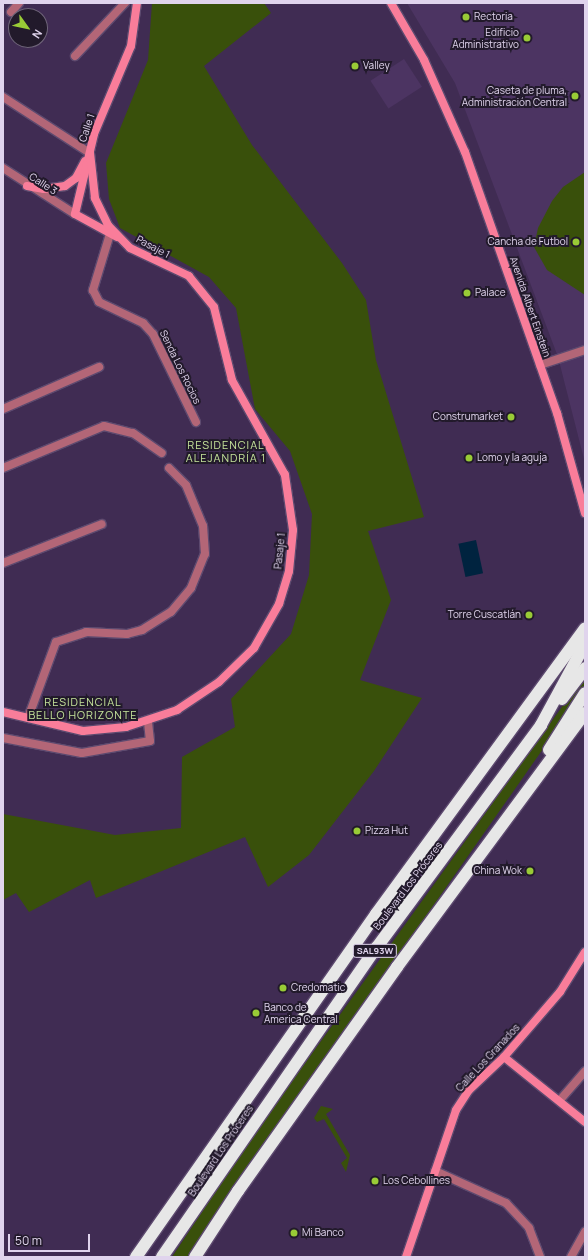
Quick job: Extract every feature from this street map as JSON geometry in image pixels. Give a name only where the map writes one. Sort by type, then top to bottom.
[{"type":"highway","points":[[136,1257],[376,914],[585,628]]},
{"type":"highway","name":"Boulevard Los Próceres","points":[[162,1257],[413,897],[541,724],[585,644]]},
{"type":"highway","points":[[541,724],[585,668]]},
{"type":"highway","points":[[518,803],[585,693]]},
{"type":"highway","name":"SAL93W","points":[[195,1257],[262,1156],[518,803],[583,716]]},
{"type":"highway","points":[[376,914],[413,897]]},
{"type":"street","points":[[76,56],[125,3]]},
{"type":"street","name":"Calle 1","points":[[75,214],[90,153],[131,46],[137,3]]},
{"type":"street","name":"Avenida Albert Einstein","points":[[391,3],[424,60],[462,145],[540,366],[572,462],[585,513]]},
{"type":"street","points":[[3,97],[90,153]]},
{"type":"street","points":[[27,186],[44,189],[65,186],[76,178],[90,153]]},
{"type":"street","points":[[90,153],[94,198],[119,238]]},
{"type":"street","name":"Calle 3","points":[[3,168],[27,186],[75,214]]},
{"type":"street","points":[[75,214],[119,238]]},
{"type":"street","name":"Senda Los Rocios","points":[[110,234],[93,290],[99,302],[143,323],[153,334],[196,422]]},
{"type":"street","name":"Pasaje 1","points":[[3,712],[83,731],[148,722],[202,696],[248,656],[260,639],[285,585],[292,543],[292,517],[285,474],[232,380],[219,318],[207,296],[189,276],[149,259],[119,238]]},
{"type":"street","points":[[540,366],[585,350]]},
{"type":"street","points":[[3,409],[99,367]]},
{"type":"street","points":[[3,468],[104,426],[133,433],[162,453]]},
{"type":"street","points":[[28,718],[56,642],[86,632],[127,634],[142,630],[172,612],[191,588],[205,554],[203,526],[186,485],[170,468]]},
{"type":"street","points":[[3,563],[102,524]]},
{"type":"street","points":[[3,738],[82,753],[150,741],[148,722]]},
{"type":"street","name":"Calle Los Granados","points":[[406,1257],[456,1110],[469,1090],[504,1057],[560,992],[585,952]]},
{"type":"street","points":[[504,1057],[560,1100],[585,1122]]},
{"type":"street","points":[[560,1100],[585,1071]]},
{"type":"street","points":[[435,1170],[506,1203],[529,1228],[540,1257]]},
{"type":"street","points":[[571,1257],[585,1232]]},
{"type":"shaded area","points":[[407,3],[585,3],[585,463],[558,357],[455,83]]},
{"type":"shaded area","points":[[404,59],[422,87],[388,108],[370,81]]},
{"type":"green space","points":[[152,3],[264,3],[271,13],[204,66],[252,145],[342,263],[366,300],[376,360],[424,517],[368,531],[391,600],[360,680],[422,698],[374,771],[309,855],[268,887],[245,837],[96,898],[90,880],[29,912],[16,893],[3,900],[3,814],[115,835],[181,828],[182,757],[235,727],[231,699],[291,634],[309,575],[312,514],[290,451],[255,409],[236,308],[209,277],[120,228],[109,199],[106,163],[148,60]]},
{"type":"green space","points":[[585,172],[585,295],[547,270],[534,247],[538,228],[552,201],[563,187]]},
{"type":"green space","points":[[585,675],[585,689],[187,1257],[172,1257],[254,1134]]},
{"type":"green space","points":[[321,1106],[333,1109],[326,1114],[350,1155],[346,1172],[341,1163],[347,1158],[324,1119],[317,1122],[314,1118]]},
{"type":"water","points":[[476,540],[483,573],[465,577],[458,544]]},
{"type":"place","name":"Rectoria","points":[[466,17]]},
{"type":"place","name":"Edificio Administrativo","points":[[527,38]]},
{"type":"place","name":"Valley","points":[[355,66]]},
{"type":"place","name":"Caseta de pluma, Administración Central","points":[[575,96]]},
{"type":"place","name":"Cancha de Futbol","points":[[576,242]]},
{"type":"place","name":"Palace","points":[[467,293]]},
{"type":"place","name":"Construmarket","points":[[511,417]]},
{"type":"place","name":"Lomo y la aguja","points":[[469,458]]},
{"type":"place","name":"Torre Cuscatlán","points":[[529,615]]},
{"type":"place","name":"Pizza Hut","points":[[357,831]]},
{"type":"place","name":"China Wok","points":[[530,871]]},
{"type":"place","name":"Credomatic","points":[[283,988]]},
{"type":"place","name":"Banco de America Central","points":[[256,1013]]},
{"type":"place","name":"Los Cebollines","points":[[375,1181]]},
{"type":"place","name":"Mi Banco","points":[[294,1233]]},
{"type":"district","name":"RESIDENCIAL ALEJANDRÍA 1","points":[[226,452]]},
{"type":"district","name":"RESIDENCIAL BELLO HORIZONTE","points":[[83,709]]}]
